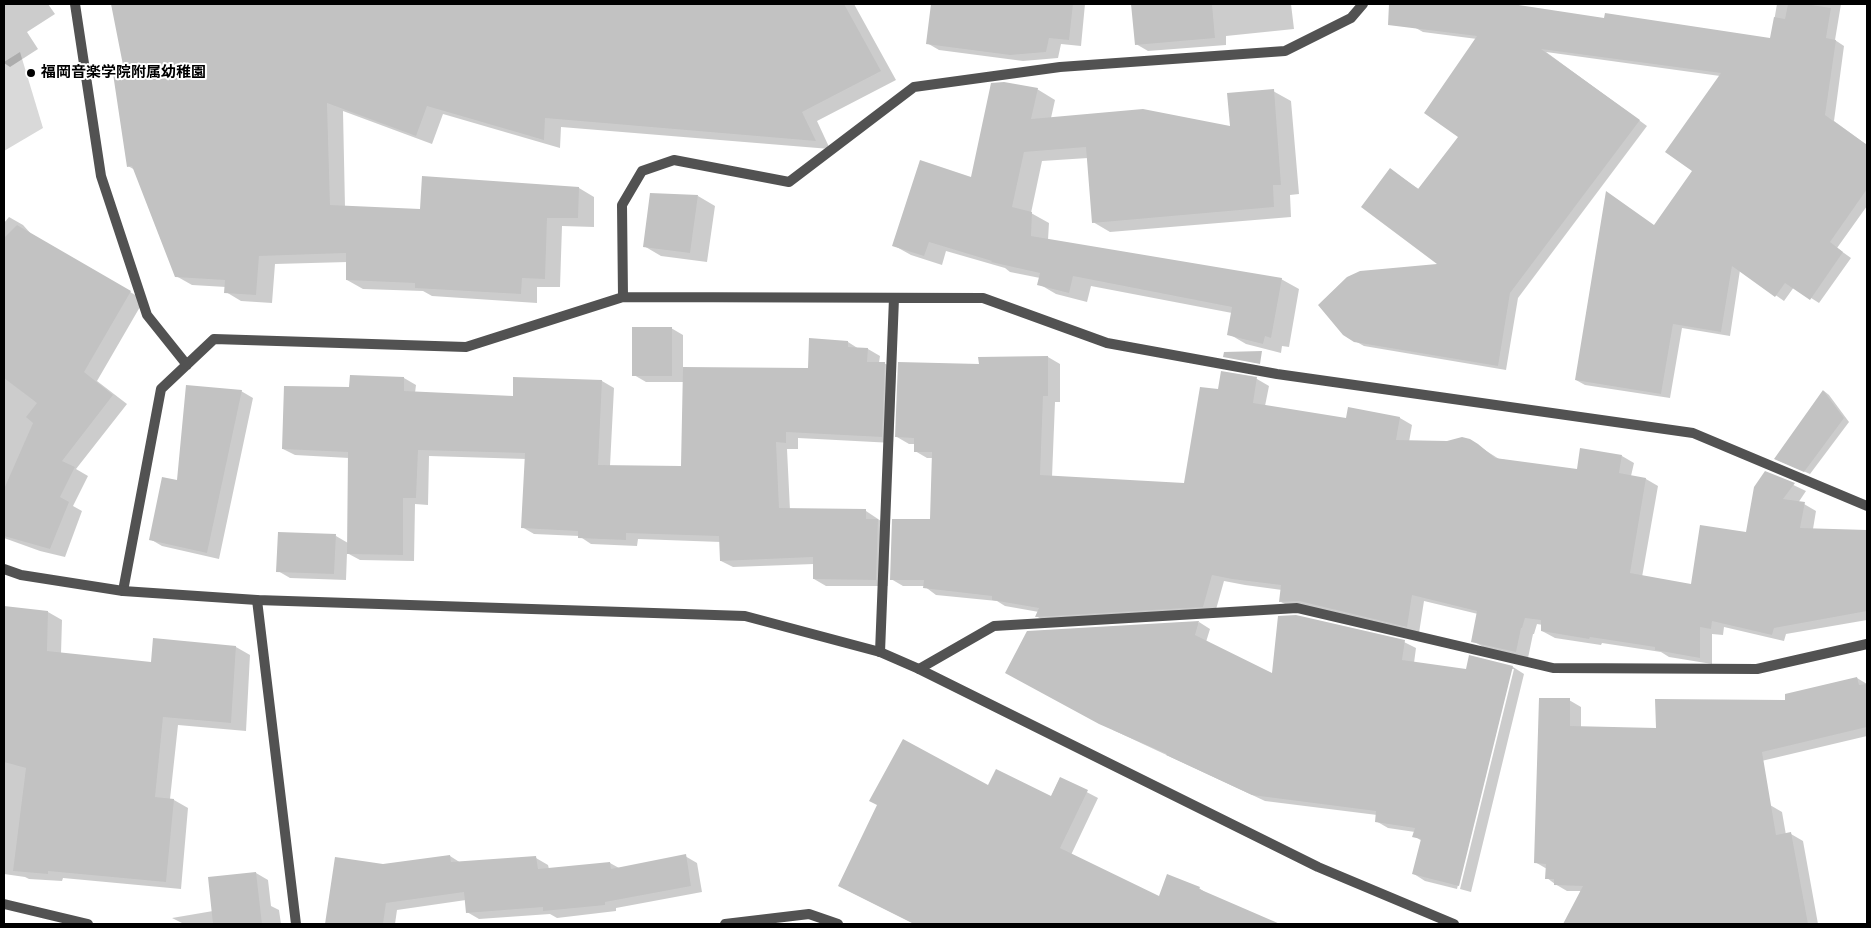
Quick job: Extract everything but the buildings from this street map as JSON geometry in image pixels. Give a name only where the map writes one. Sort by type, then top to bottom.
[{"type":"street","points":[[75,4],[101,176],[147,315],[187,365]]},
{"type":"street","points":[[623,296],[622,205],[642,171],[674,160],[789,182],[914,87],[1060,67],[1285,51],[1351,18],[1363,4]]},
{"type":"street","points":[[122,591],[161,389],[214,339],[466,347],[623,296],[983,298],[1107,343],[1278,374],[1694,433],[1867,506]]},
{"type":"street","points":[[880,652],[894,298]]},
{"type":"street","points":[[4,569],[21,575],[122,591],[257,600],[745,616],[880,652],[919,668],[1318,867],[1454,924]]},
{"type":"street","points":[[257,600],[296,924]]},
{"type":"street","points":[[919,668],[994,626],[1297,608],[1553,668],[1757,668],[1867,644]]},
{"type":"street","points":[[4,904],[88,924]]},
{"type":"street","points":[[725,924],[809,914],[838,924]]},
{"type":"shaded area","points":[[20,52],[43,128],[4,151],[4,62]]},
{"type":"place","name":"福岡音楽学院附属幼稚園","points":[[31,73]]}]
